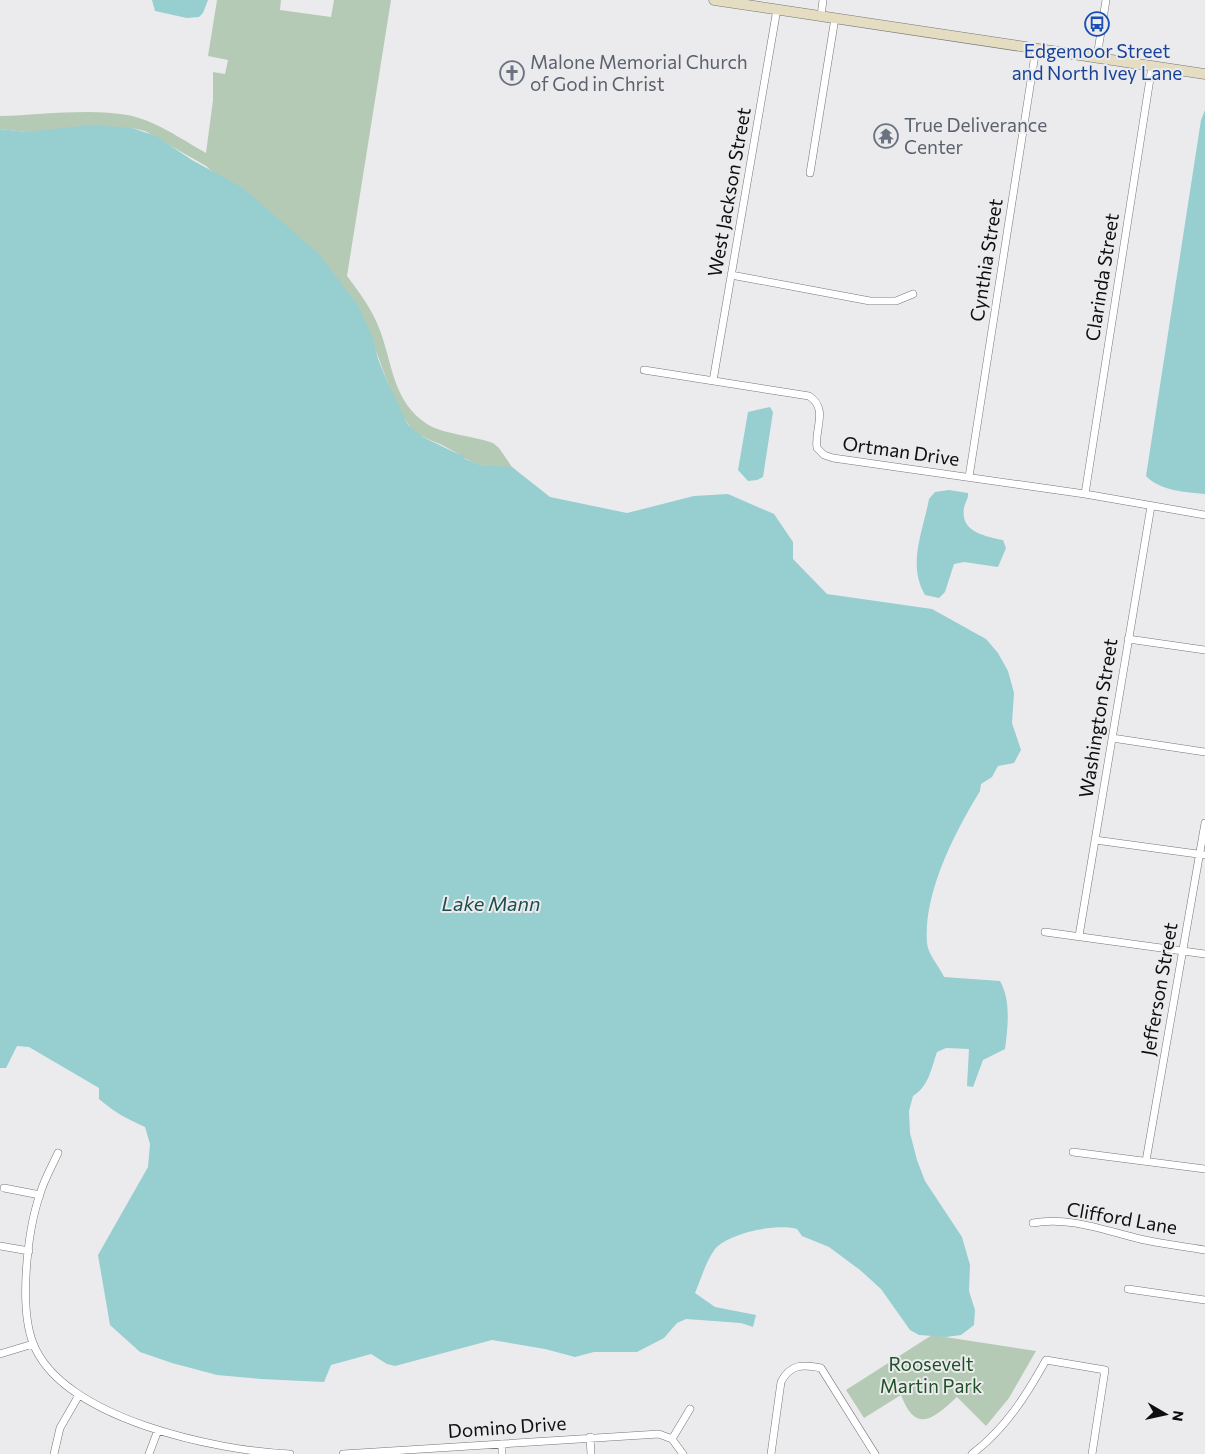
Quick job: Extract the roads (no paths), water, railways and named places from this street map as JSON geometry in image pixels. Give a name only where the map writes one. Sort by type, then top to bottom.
[{"type":"street","points":[[714,0],[1205,74]]},
{"type":"street","points":[[821,16],[823,0]]},
{"type":"street","points":[[1097,57],[1106,0]]},
{"type":"street","name":"West Jackson Street","points":[[713,381],[776,9]]},
{"type":"street","points":[[810,173],[835,18]]},
{"type":"street","name":"Cynthia Street","points":[[969,477],[1036,48]]},
{"type":"street","name":"Clarinda Street","points":[[1084,494],[1152,66]]},
{"type":"street","points":[[731,275],[870,301],[896,301],[913,294]]},
{"type":"street","name":"Ortman Drive","points":[[644,370],[810,396],[816,400],[820,414],[816,441],[817,448],[824,455],[1084,494],[1205,515]]},
{"type":"street","name":"Washington Street","points":[[1079,936],[1151,506]]},
{"type":"street","points":[[1128,639],[1205,650]]},
{"type":"street","points":[[1112,738],[1205,752]]},
{"type":"street","name":"Jefferson Street","points":[[1146,1161],[1172,1004],[1202,854],[1205,823]]},
{"type":"street","points":[[1095,840],[1202,854]]},
{"type":"street","points":[[1045,932],[1205,954]]},
{"type":"street","points":[[1073,1152],[1205,1169]]},
{"type":"street","points":[[58,1153],[40,1195],[29,1251],[24,1300],[33,1344],[52,1372],[78,1395],[158,1430],[237,1452],[290,1454]]},
{"type":"street","points":[[4,1188],[40,1195]]},
{"type":"street","name":"Clifford Lane","points":[[1033,1223],[1094,1226],[1111,1233],[1148,1241],[1205,1250]]},
{"type":"street","points":[[0,1246],[29,1251]]},
{"type":"street","points":[[1128,1289],[1205,1300]]},
{"type":"street","points":[[0,1354],[33,1344]]},
{"type":"street","points":[[972,1454],[988,1442],[1018,1407],[1046,1360],[1105,1370],[1092,1454]]},
{"type":"street","points":[[771,1454],[781,1382],[786,1373],[793,1367],[807,1365],[821,1368],[875,1454]]},
{"type":"street","points":[[54,1454],[60,1428],[78,1395]]},
{"type":"street","points":[[683,1454],[672,1439],[690,1409]]},
{"type":"street","points":[[149,1454],[158,1430]]},
{"type":"street","name":"Domino Drive","points":[[342,1454],[659,1434],[672,1439]]},
{"type":"street","points":[[590,1438],[591,1454]]},
{"type":"street","points":[[502,1444],[502,1454]]},
{"type":"water","points":[[152,0],[208,0],[203,13],[199,17],[187,18],[155,11]]},
{"type":"water","points":[[1205,110],[1205,494],[1166,488],[1158,485],[1146,476],[1201,120]]},
{"type":"water","name":"Lake Mann","points":[[91,125],[132,128],[156,136],[192,160],[243,188],[319,254],[357,304],[373,338],[378,359],[387,381],[408,425],[423,437],[460,455],[463,454],[465,459],[481,465],[512,467],[550,497],[627,513],[694,496],[728,494],[774,514],[793,542],[793,559],[827,594],[932,609],[986,639],[998,653],[1008,671],[1014,693],[1012,723],[1021,750],[1014,763],[998,766],[992,777],[981,784],[980,791],[951,844],[935,884],[930,904],[927,943],[944,977],[1000,981],[1007,1005],[1008,1023],[1005,1049],[983,1060],[973,1087],[967,1086],[969,1049],[946,1048],[937,1052],[929,1077],[923,1087],[913,1096],[909,1111],[910,1133],[925,1181],[962,1237],[970,1265],[969,1291],[975,1310],[974,1325],[961,1335],[946,1337],[919,1335],[910,1330],[881,1289],[860,1270],[829,1247],[802,1236],[797,1229],[788,1227],[766,1228],[742,1234],[722,1243],[715,1249],[709,1259],[695,1293],[715,1307],[756,1315],[753,1327],[741,1323],[686,1319],[677,1323],[664,1338],[637,1352],[594,1352],[575,1357],[545,1349],[492,1340],[395,1366],[387,1364],[371,1354],[331,1365],[324,1382],[261,1379],[217,1375],[140,1352],[110,1325],[98,1255],[148,1167],[150,1144],[145,1127],[121,1115],[99,1099],[99,1088],[29,1047],[17,1046],[6,1068],[0,1068],[0,129],[26,132]]},
{"type":"water","points":[[770,407],[773,412],[763,477],[748,481],[738,470],[748,412]]},
{"type":"water","points":[[949,490],[968,493],[964,516],[970,528],[975,532],[1003,540],[1006,548],[998,567],[964,562],[954,564],[945,592],[939,598],[925,595],[920,584],[917,572],[918,548],[929,499],[935,492]]},
{"type":"place","name":"Edgemoor Street and North Ivey Lane","points":[[1097,24]]},
{"type":"place","name":"Malone Memorial Church of God in Christ","points":[[512,73]]},
{"type":"place","name":"True Deliverance Center","points":[[886,136]]},
{"type":"park label","name":"Roosevelt Martin Park","points":[[931,1375]]}]
